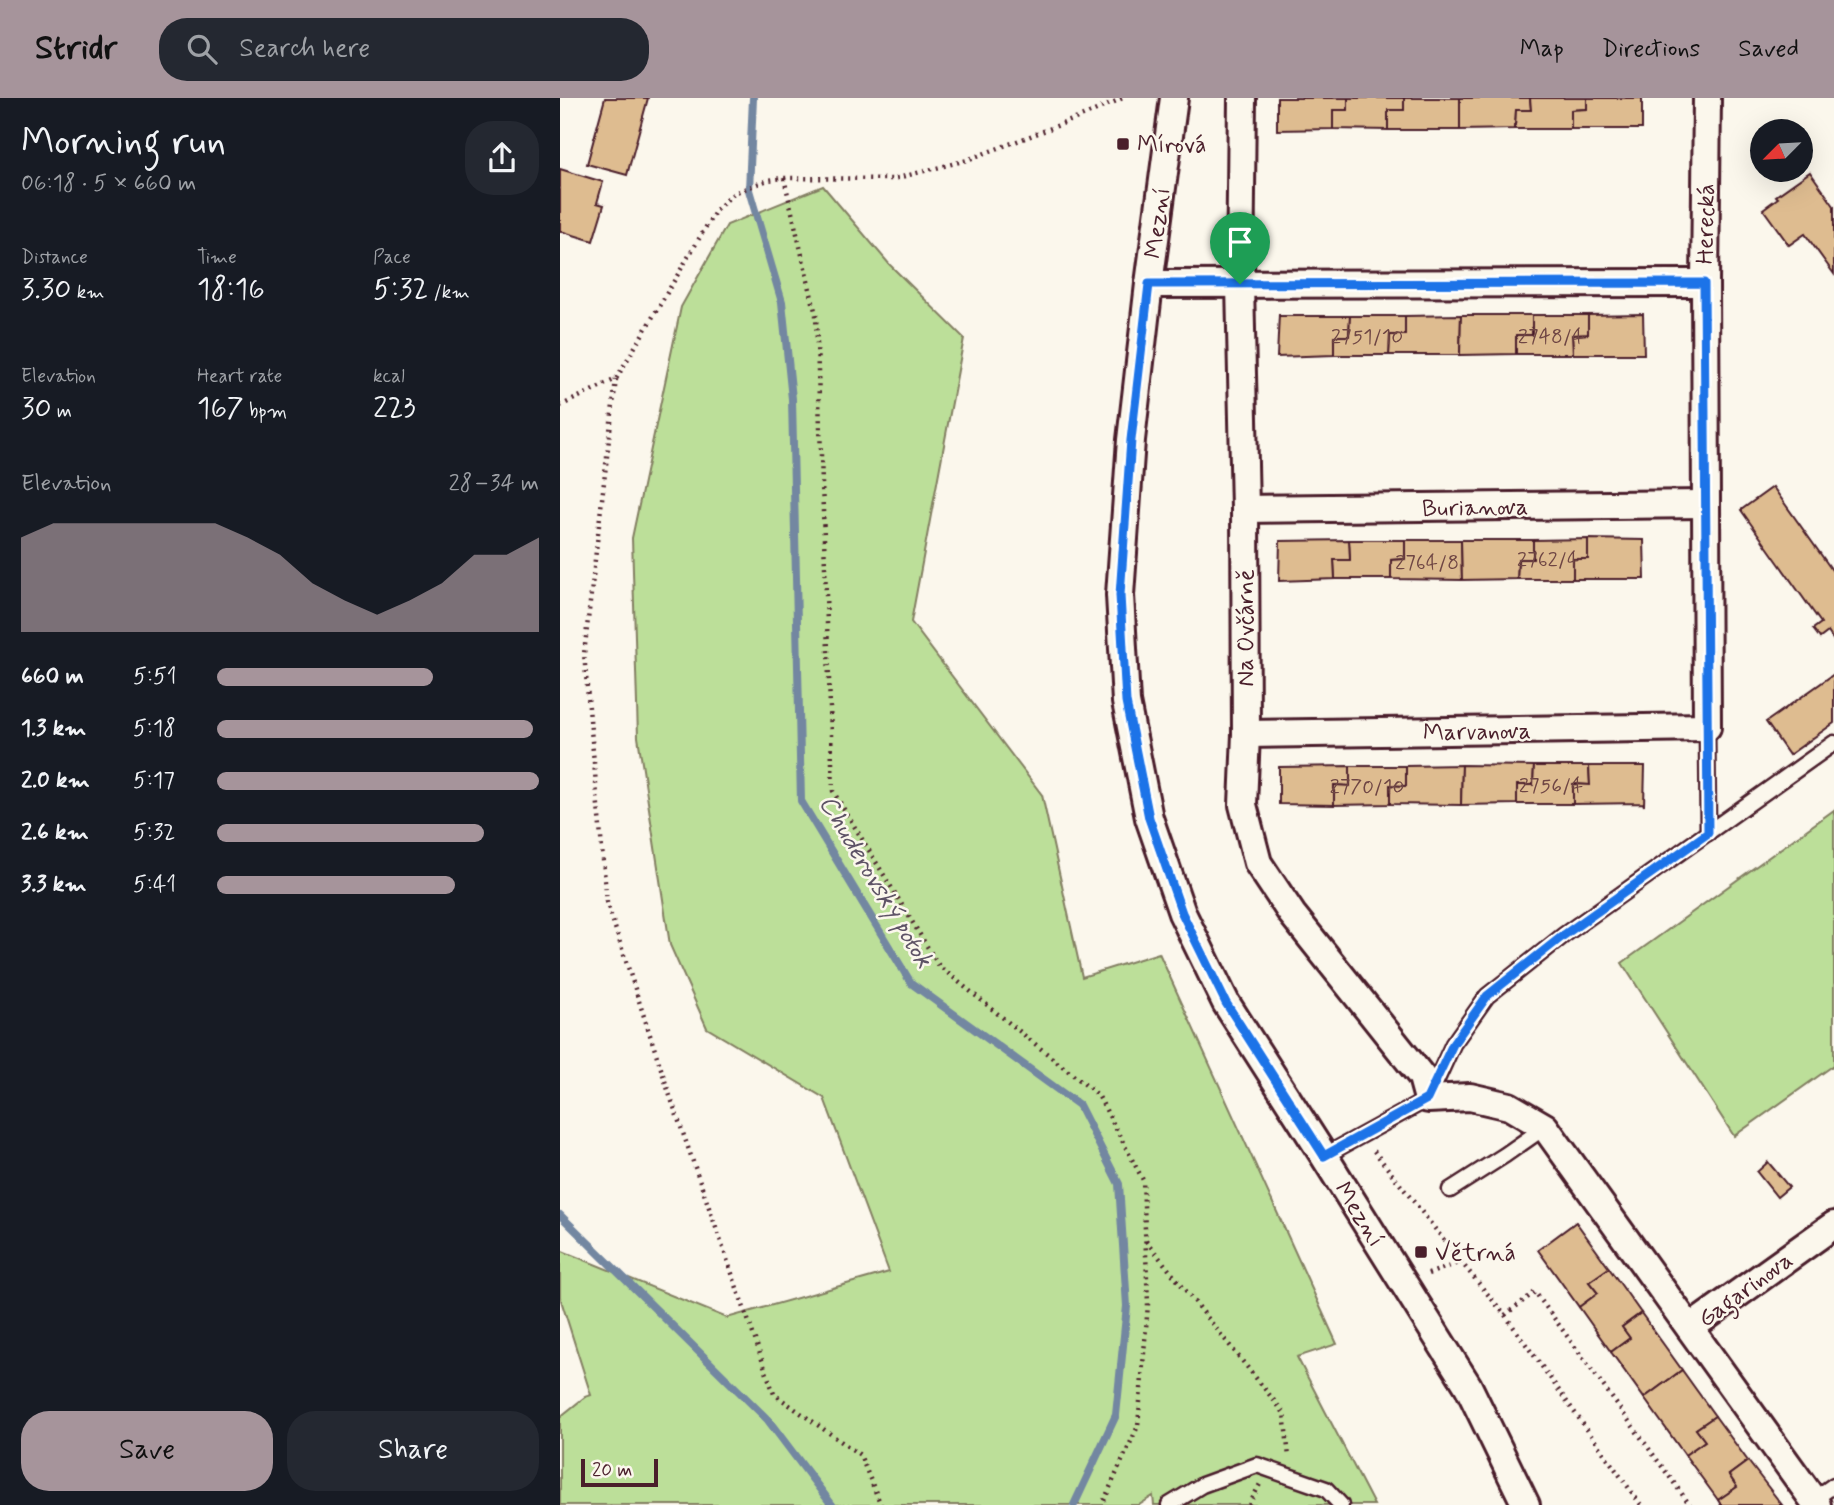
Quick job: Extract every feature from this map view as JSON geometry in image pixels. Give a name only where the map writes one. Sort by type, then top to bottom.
[{"type":"street","name":"Mezní","points":[[1174,98],[1131,440],[1120,595],[1126,702],[1149,818],[1182,913],[1226,1003],[1468,1386],[1527,1505]]},
{"type":"street","name":"Na Ovčárně","points":[[1242,98],[1240,284],[1246,734],[1243,805],[1258,863],[1292,914],[1422,1077],[1427,1099]]},
{"type":"street","name":"Herecká","points":[[1707,98],[1704,283],[1707,727]]},
{"type":"street","points":[[1149,284],[1704,283]]},
{"type":"street","name":"Burianova","points":[[1245,509],[1705,504]]},
{"type":"street","name":"Marvanova","points":[[1246,734],[1707,727]]},
{"type":"street","points":[[1427,1099],[1470,1097],[1509,1106],[1545,1127],[1690,1328],[1821,1496]]},
{"type":"street","name":"Gagarinova","points":[[1690,1328],[1834,1225]]},
{"type":"lane","points":[[1707,727],[1708,833]]},
{"type":"lane","points":[[1324,1156],[1427,1099],[1453,1044],[1487,996],[1564,935],[1834,743]]},
{"type":"lane","points":[[1450,1190],[1545,1127]]},
{"type":"lane","points":[[1169,1505],[1202,1485],[1257,1465],[1326,1489],[1341,1505]]},
{"type":"path","points":[[881,1505],[860,1455],[774,1394],[668,1090],[607,902],[584,654],[616,379],[716,210],[734,193],[768,180],[784,178],[894,178],[967,160],[1123,98]]},
{"type":"path","points":[[784,178],[816,316],[833,791],[939,966],[1098,1094],[1143,1180],[1148,1304],[1138,1426],[1102,1505]]},
{"type":"path","points":[[560,406],[616,379]]},
{"type":"path","points":[[1362,1135],[1505,1315],[1641,1505]]},
{"type":"path","points":[[1146,1240],[1284,1413],[1292,1477]]},
{"type":"path","points":[[1505,1315],[1535,1292],[1690,1505]]},
{"type":"green space","points":[[823,186],[890,265],[964,338],[911,622],[1042,795],[1082,977],[1159,953],[1337,1344],[1297,1357],[1374,1505],[1154,1505],[1153,1496],[1139,1505],[560,1505],[560,1417],[591,1395],[560,1297],[560,1250],[727,1318],[889,1272],[824,1098],[707,1028],[670,945],[638,737],[632,538],[681,307],[727,225]]},
{"type":"green space","points":[[1834,810],[1834,1065],[1734,1136],[1622,963]]},
{"type":"building","points":[[605,98],[648,98],[627,175],[587,164]]},
{"type":"building","points":[[1277,98],[1348,98],[1348,110],[1333,110],[1333,129],[1277,130]]},
{"type":"building","points":[[1348,98],[1404,98],[1404,110],[1388,110],[1388,130],[1333,129],[1333,110],[1348,110]]},
{"type":"building","points":[[1404,98],[1460,98],[1460,130],[1388,130],[1388,110],[1404,110]]},
{"type":"building","points":[[1460,98],[1530,98],[1531,110],[1516,110],[1515,129],[1460,130]]},
{"type":"building","points":[[1530,98],[1587,98],[1587,109],[1571,110],[1571,129],[1515,129],[1516,110],[1531,110]]},
{"type":"building","points":[[1587,98],[1642,98],[1642,129],[1571,129],[1571,110],[1587,109]]},
{"type":"building","points":[[560,169],[603,182],[597,203],[604,205],[593,241],[560,231]]},
{"type":"building","points":[[1813,176],[1834,206],[1834,274],[1805,234],[1789,245],[1763,209],[1778,198],[1776,196],[1796,182],[1813,182]]},
{"type":"building","points":[[1279,314],[1350,316],[1349,336],[1334,336],[1334,355],[1277,357]]},
{"type":"building","points":[[1643,314],[1644,354],[1573,354],[1572,335],[1588,334],[1588,315]]},
{"type":"building","points":[[1461,315],[1460,355],[1389,355],[1390,335],[1405,335],[1405,316]]},
{"type":"building","points":[[1461,315],[1532,315],[1532,335],[1516,335],[1516,354],[1460,355]]},
{"type":"building","points":[[1532,315],[1588,315],[1588,334],[1572,335],[1573,354],[1516,354],[1516,335],[1532,335]]},
{"type":"building","points":[[1350,316],[1405,316],[1405,335],[1390,335],[1389,355],[1334,355],[1334,336],[1349,336]]},
{"type":"building","points":[[1773,487],[1834,573],[1834,641],[1828,632],[1820,638],[1813,629],[1821,623],[1741,510]]},
{"type":"building","points":[[1588,539],[1588,559],[1573,559],[1573,579],[1517,579],[1518,559],[1533,559],[1533,540]]},
{"type":"building","points":[[1588,539],[1644,540],[1645,579],[1573,579],[1573,559],[1588,559]]},
{"type":"building","points":[[1349,540],[1405,540],[1405,559],[1391,560],[1391,579],[1335,579],[1334,560],[1350,560]]},
{"type":"building","points":[[1349,540],[1350,560],[1334,560],[1335,579],[1279,581],[1280,541]]},
{"type":"building","points":[[1405,540],[1461,540],[1462,580],[1391,579],[1391,560],[1405,559]]},
{"type":"building","points":[[1461,540],[1533,540],[1533,559],[1518,559],[1517,579],[1462,580]]},
{"type":"building","points":[[1834,674],[1834,723],[1789,755],[1766,722]]},
{"type":"building","points":[[1462,765],[1461,805],[1390,804],[1390,785],[1406,786],[1406,766]]},
{"type":"building","points":[[1462,765],[1534,766],[1533,785],[1517,785],[1517,804],[1461,805]]},
{"type":"building","points":[[1350,766],[1350,786],[1334,785],[1334,805],[1279,804],[1279,767]]},
{"type":"building","points":[[1350,766],[1406,766],[1406,786],[1390,785],[1390,804],[1334,805],[1334,785],[1350,786]]},
{"type":"building","points":[[1534,766],[1589,766],[1590,785],[1573,784],[1573,804],[1517,804],[1517,785],[1533,785]]},
{"type":"building","points":[[1589,766],[1645,766],[1644,806],[1643,803],[1573,804],[1573,784],[1590,785]]},
{"type":"building","points":[[1768,1162],[1789,1187],[1777,1197],[1757,1172]]},
{"type":"building","points":[[1576,1222],[1609,1268],[1589,1282],[1598,1293],[1579,1307],[1538,1250]]},
{"type":"building","points":[[1609,1268],[1641,1313],[1622,1327],[1630,1338],[1611,1352],[1579,1307],[1598,1293],[1589,1282]]},
{"type":"building","points":[[1641,1313],[1682,1370],[1644,1398],[1611,1352],[1630,1338],[1622,1327]]},
{"type":"building","points":[[1682,1370],[1715,1416],[1696,1429],[1705,1441],[1685,1455],[1644,1398]]},
{"type":"building","points":[[1715,1416],[1748,1461],[1729,1475],[1737,1487],[1718,1500],[1685,1455],[1705,1441],[1696,1429]]},
{"type":"building","points":[[1748,1461],[1782,1505],[1721,1505],[1718,1500],[1737,1487],[1729,1475]]},
{"type":"waterway","name":"Chuderovský potok","points":[[753,98],[749,190],[782,302],[792,399],[801,801],[911,983],[1079,1105],[1119,1184],[1127,1306],[1116,1415],[1074,1505]]},
{"type":"waterway","points":[[560,1215],[768,1420],[832,1505]]},
{"type":"place","name":"Mírová","points":[[1123,144]]},
{"type":"place","name":"Větrná","points":[[1421,1252]]},
{"type":"route","points":[[1704,283],[1708,833],[1564,935],[1487,996],[1453,1044],[1427,1099],[1324,1156],[1226,1003],[1182,913],[1149,818],[1126,702],[1120,595],[1131,440],[1149,284],[1240,284],[1704,283]]}]
